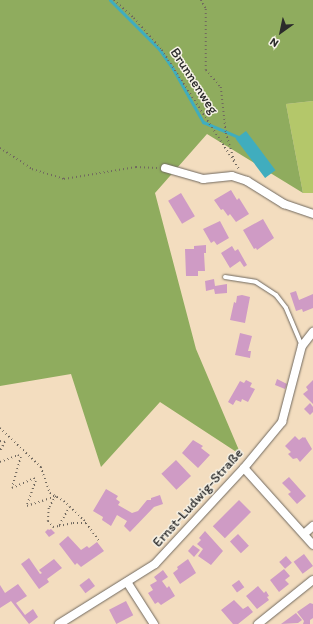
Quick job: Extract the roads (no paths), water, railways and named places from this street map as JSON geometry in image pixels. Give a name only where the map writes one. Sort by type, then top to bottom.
[{"type":"street","points":[[165,168],[203,178],[232,176],[247,180],[284,204],[313,214]]},
{"type":"street","name":"Ernst-Ludwig-Straße","points":[[59,624],[155,564],[244,468],[282,422],[302,346],[313,332]]},
{"type":"street","points":[[244,468],[313,545]]},
{"type":"street","points":[[304,534],[313,526]]},
{"type":"street","points":[[258,624],[313,580]]},
{"type":"street","points":[[127,582],[154,624]]},
{"type":"lane","points":[[225,277],[256,282],[276,295],[286,308],[302,346]]},
{"type":"water","points":[[246,131],[275,170],[265,178],[236,139]]},
{"type":"waterway","points":[[110,0],[159,49],[173,69],[203,122],[238,137]]}]
